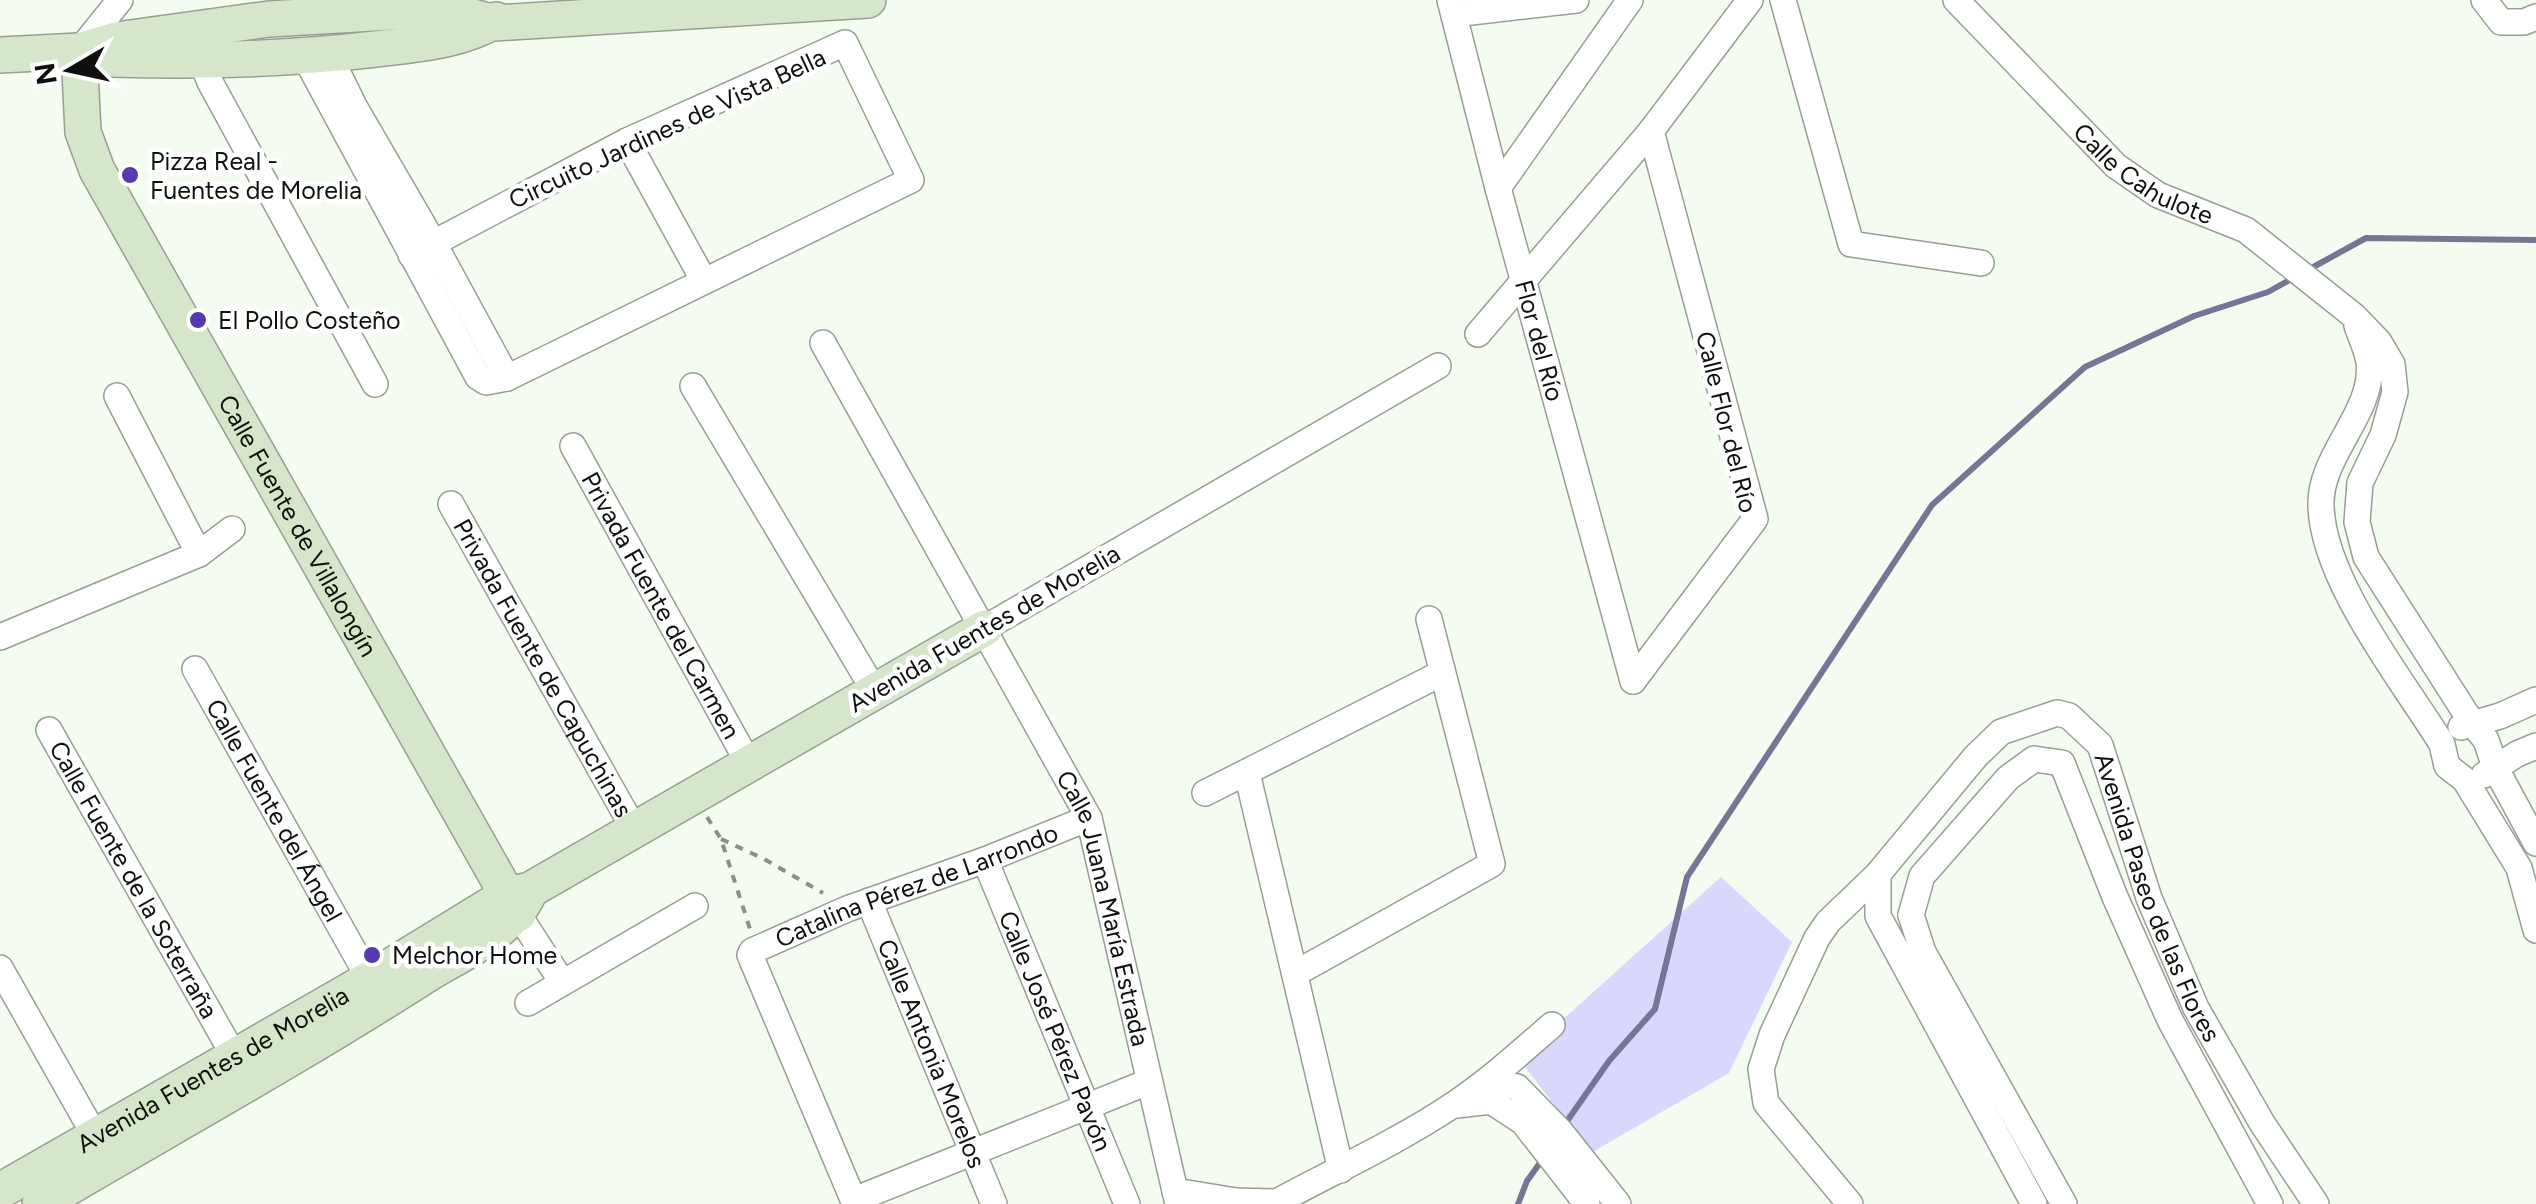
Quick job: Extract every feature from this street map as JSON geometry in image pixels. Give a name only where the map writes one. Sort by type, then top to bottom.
[{"type":"street","points":[[0,56],[109,31],[278,10],[504,11],[868,0]]},
{"type":"street","points":[[1452,7],[1576,0]]},
{"type":"street","points":[[1498,188],[1630,0]]},
{"type":"street","points":[[1478,334],[1651,131],[1750,0]]},
{"type":"street","points":[[1783,0],[1851,244],[1981,263]]},
{"type":"street","name":"Calle Cahulote","points":[[1956,0],[2116,166],[2158,195],[2246,230],[2379,342],[2392,364],[2394,392],[2383,434],[2360,482],[2357,522],[2366,557],[2472,723]]},
{"type":"street","points":[[2484,0],[2502,22],[2524,22],[2536,17]]},
{"type":"street","name":"Flor del Río","points":[[1452,7],[1634,681]]},
{"type":"street","points":[[109,31],[202,62],[317,56],[439,42],[504,11]]},
{"type":"street","name":"Calle Fuente de Villalongín","points":[[109,31],[83,132],[97,170],[518,900]]},
{"type":"street","name":"Circuito Jardines de Vista Bella","points":[[317,56],[422,248],[506,378],[911,180],[845,43],[627,141],[422,248]]},
{"type":"street","points":[[202,62],[375,384]]},
{"type":"street","name":"Calle Flor del Río","points":[[1634,681],[1755,520],[1651,131]]},
{"type":"street","points":[[627,141],[704,281]]},
{"type":"street","points":[[2345,310],[2369,362],[2368,384],[2328,469],[2320,504],[2326,539],[2346,590],[2442,744],[2447,766],[2465,780],[2520,868],[2536,930]]},
{"type":"street","name":"Calle Juana María Estrada","points":[[823,344],[1089,818],[1177,1197]]},
{"type":"street","name":"Avenida Fuentes de Morelia","points":[[0,1191],[103,1150],[376,991],[634,829],[1438,366]]},
{"type":"street","points":[[693,386],[874,690]]},
{"type":"street","points":[[117,396],[199,554]]},
{"type":"street","name":"Privada Fuente del Carmen","points":[[573,446],[749,764]]},
{"type":"street","name":"Privada Fuente de Capuchinas","points":[[451,504],[634,829]]},
{"type":"street","points":[[0,637],[199,554],[232,528]]},
{"type":"street","points":[[1296,973],[1492,864],[1429,619]]},
{"type":"street","name":"Calle Fuente del Ángel","points":[[195,668],[376,991]]},
{"type":"street","points":[[1205,793],[1442,673]]},
{"type":"street","points":[[2442,744],[2454,729],[2500,716],[2536,700]]},
{"type":"street","points":[[1850,1204],[1766,1103],[1761,1069],[1817,938],[2001,732],[2057,713],[2077,722],[2076,742],[2062,763]]},
{"type":"street","points":[[1828,922],[1878,916],[1899,921],[1914,903],[1922,876],[2008,778],[2034,759],[2031,739],[2035,720]]},
{"type":"street","name":"Avenida Paseo de las Flores","points":[[2077,722],[2100,745],[2149,898],[2196,1008],[2262,1123],[2316,1204]]},
{"type":"street","points":[[2472,723],[2486,740],[2495,768],[2536,844]]},
{"type":"street","name":"Calle Fuente de la Soterraña","points":[[48,730],[242,1069]]},
{"type":"street","points":[[2465,780],[2480,778],[2536,746]]},
{"type":"street","name":"Avenida Paseo de las Flores","points":[[2034,759],[2062,763],[2115,897],[2170,1020],[2270,1204]]},
{"type":"street","points":[[1247,773],[1341,1170]]},
{"type":"street","name":"Catalina Pérez de Larrondo","points":[[753,951],[858,905],[1089,818]]},
{"type":"street","name":"Calle José Pérez Pavón","points":[[984,860],[1127,1204]]},
{"type":"street","points":[[1878,874],[1905,878],[1924,952],[2064,1204]]},
{"type":"street","points":[[1878,874],[1878,916],[2034,1204]]},
{"type":"street","points":[[518,900],[562,982]]},
{"type":"street","name":"Calle Antonia Morelos","points":[[858,905],[994,1204]]},
{"type":"street","points":[[528,1003],[695,906]]},
{"type":"street","points":[[753,951],[855,1202],[1148,1082]]},
{"type":"street","points":[[0,968],[103,1150]]},
{"type":"street","points":[[1489,1091],[1552,1025]]},
{"type":"street","points":[[1177,1197],[1274,1203],[1341,1170],[1452,1106],[1489,1091],[1517,1087],[1587,1204]]},
{"type":"street","points":[[1554,1146],[1618,1204]]},
{"type":"street","name":"Avenida Fuentes de Morelia","points":[[40,1204],[103,1150]]},
{"type":"path","points":[[692,797],[721,840],[753,951]]},
{"type":"path","points":[[721,840],[858,905]]},
{"type":"shaded area","points":[[1721,877],[1792,942],[1729,1073],[1591,1153],[1519,1059]]},
{"type":"waterway","points":[[2306,271],[2366,238],[2536,240]]},
{"type":"waterway","points":[[1565,1124],[1609,1061],[1655,1009],[1687,877],[1932,505],[2085,367],[2194,316],[2268,292],[2295,277]]},
{"type":"waterway","points":[[1518,1204],[1527,1181],[1542,1160]]},
{"type":"place","name":"Pizza Real - Fuentes de Morelia","points":[[130,175]]},
{"type":"place","name":"El Pollo Costeño","points":[[198,320]]},
{"type":"place","name":"Melchor Home","points":[[372,955]]}]
